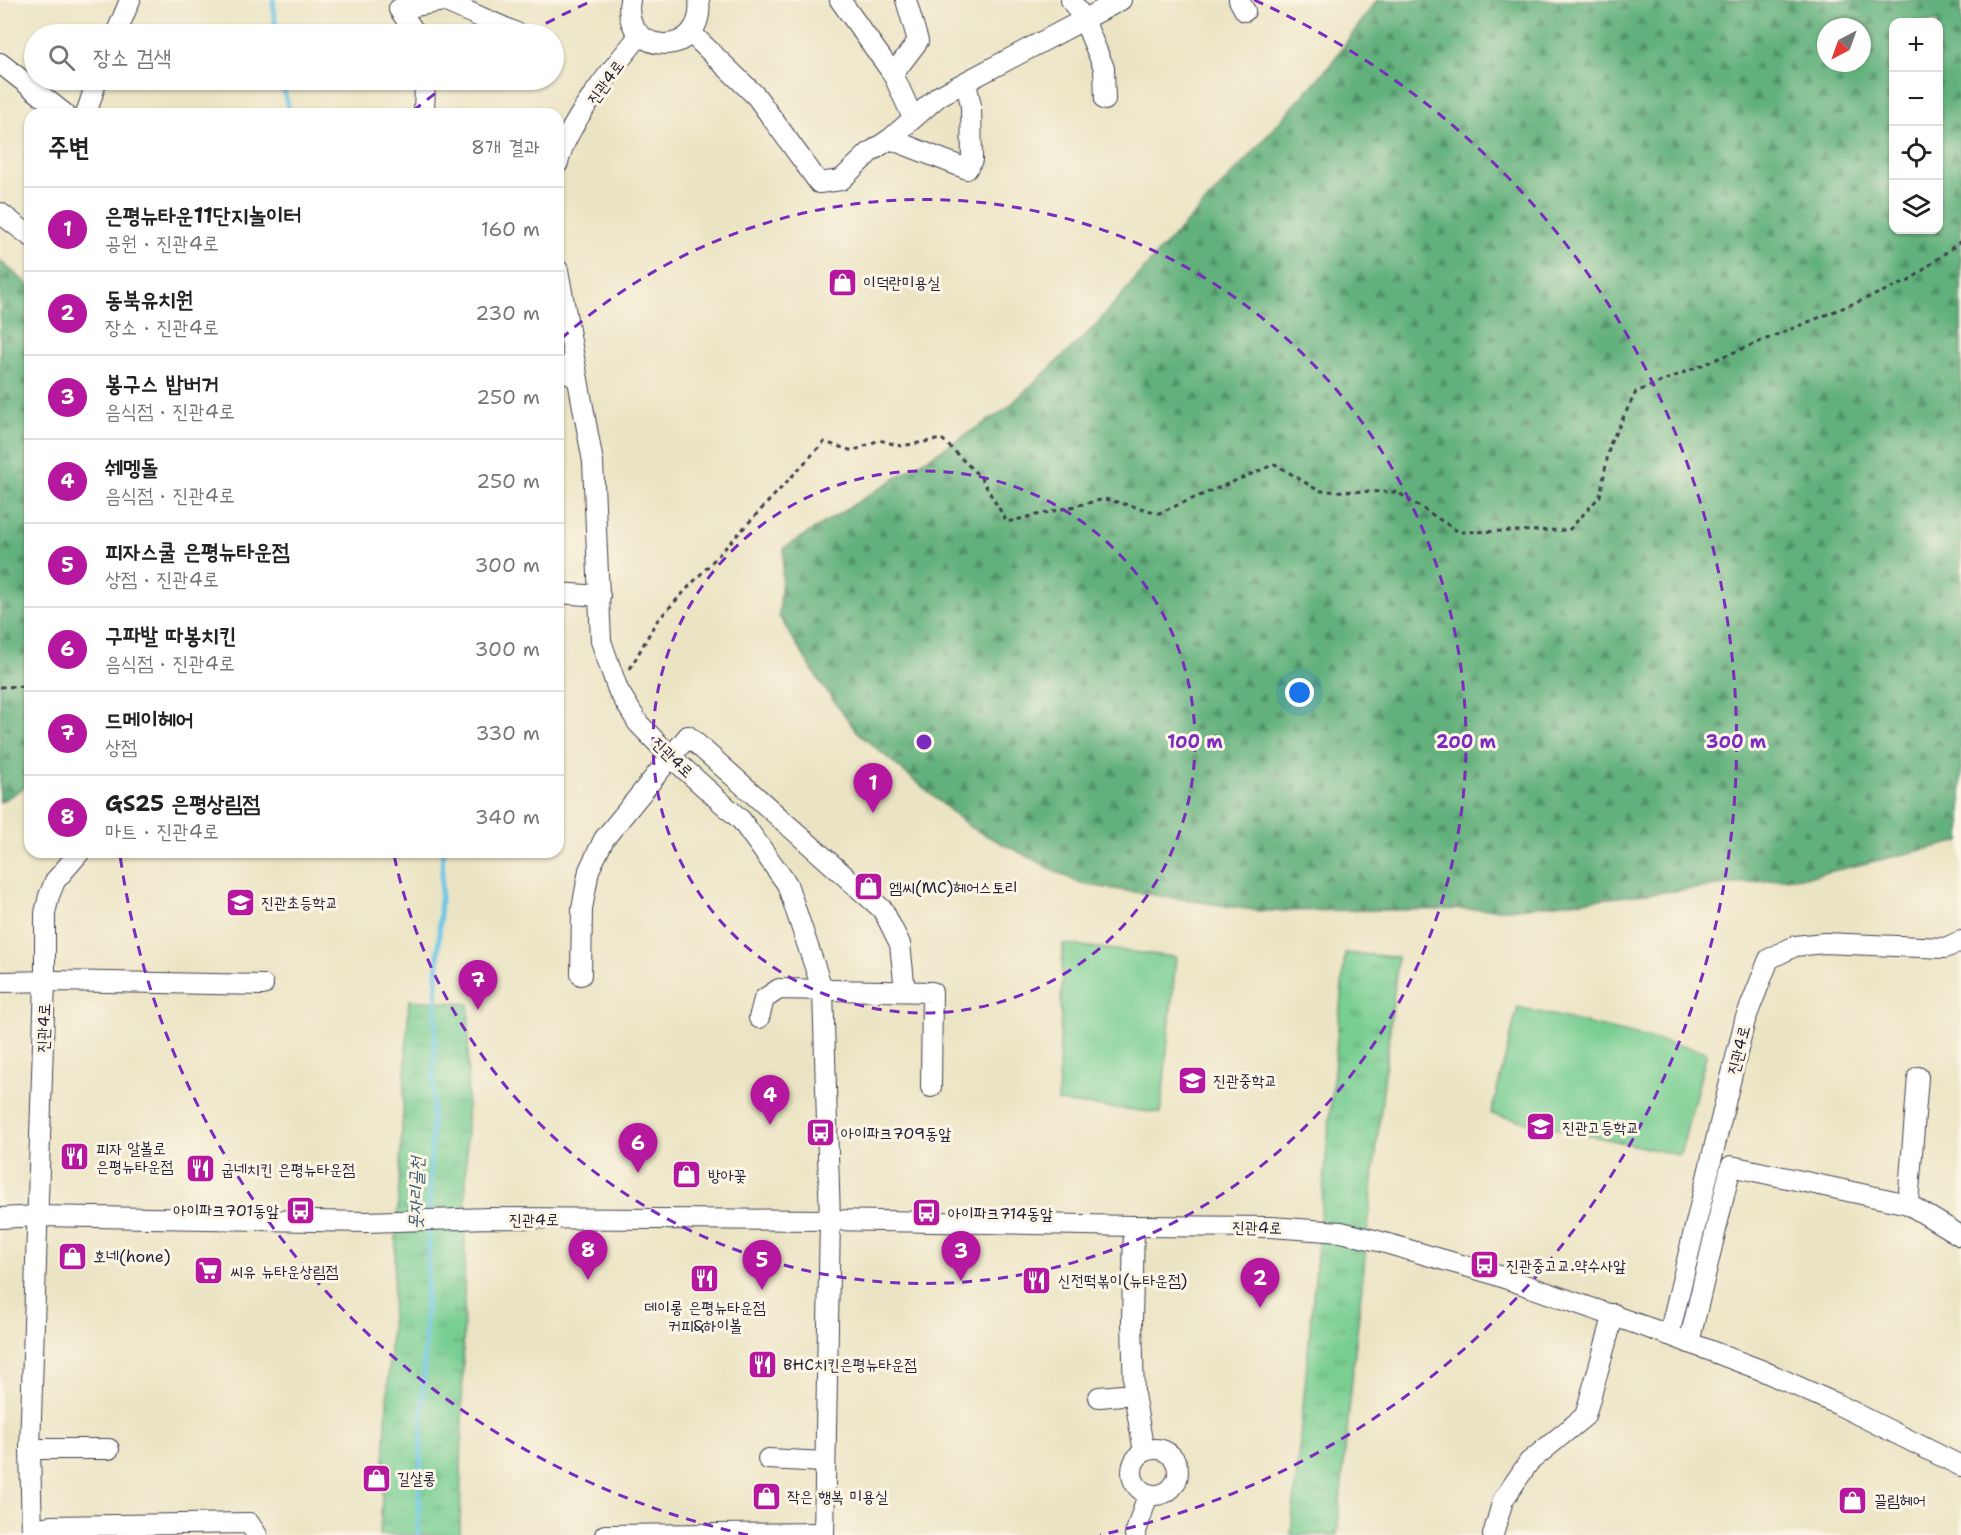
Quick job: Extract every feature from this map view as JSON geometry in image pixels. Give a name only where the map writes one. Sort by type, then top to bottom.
[{"type":"street","points":[[120,24],[130,0]]},
{"type":"street","points":[[630,0],[629,14],[633,26],[650,42],[661,45],[683,40],[691,33],[700,12],[699,0]]},
{"type":"street","points":[[840,0],[892,74],[914,118]]},
{"type":"street","points":[[892,74],[918,41],[906,0]]},
{"type":"street","points":[[1071,0],[1084,20],[1104,68],[1105,100]]},
{"type":"street","points":[[691,33],[756,96],[819,183],[841,180],[869,153],[890,139],[939,96],[1120,0]]},
{"type":"street","points":[[411,24],[401,4],[444,1],[496,24]]},
{"type":"street","name":"진관4로","points":[[564,144],[581,114],[640,35]]},
{"type":"street","points":[[0,63],[24,82]]},
{"type":"street","points":[[890,139],[967,169],[972,160],[971,106],[966,82]]},
{"type":"street","points":[[34,90],[57,108]]},
{"type":"street","points":[[89,108],[94,90]]},
{"type":"street","points":[[424,108],[425,90]]},
{"type":"street","points":[[0,213],[24,231]]},
{"type":"street","name":"진관4로","points":[[564,303],[593,462],[601,641],[618,690],[638,723],[670,756],[741,820],[787,884],[823,990],[830,1220]]},
{"type":"street","points":[[564,370],[578,380]]},
{"type":"street","points":[[564,593],[600,596]]},
{"type":"street","points":[[581,975],[582,909],[589,870],[604,839],[688,736],[883,910],[900,944],[905,991]]},
{"type":"street","name":"진관4로","points":[[32,1532],[30,1449],[45,981],[45,913],[55,881],[75,858]]},
{"type":"street","name":"진관4로","points":[[1669,1335],[1745,1020],[1769,959],[1794,946],[1824,943],[1945,948],[1961,941]]},
{"type":"street","points":[[0,982],[263,985]]},
{"type":"street","points":[[759,1018],[764,999],[779,989],[932,992],[931,1087]]},
{"type":"street","points":[[1908,1204],[1918,1077]]},
{"type":"street","points":[[1689,1342],[1731,1166],[1908,1204],[1961,1236]]},
{"type":"street","points":[[0,1218],[38,1216]]},
{"type":"street","name":"진관4로","points":[[38,1216],[366,1222],[489,1218],[830,1220],[1270,1227],[1341,1232],[1493,1274],[1614,1314],[1689,1342],[1761,1370],[1839,1405],[1961,1466]]},
{"type":"street","points":[[605,1535],[824,1534],[830,1220]]},
{"type":"street","points":[[1134,1226],[1132,1322],[1134,1394],[1144,1452]]},
{"type":"street","points":[[1493,1535],[1503,1500],[1529,1462],[1585,1416],[1614,1314]]},
{"type":"street","points":[[1099,1397],[1134,1394]]},
{"type":"street","points":[[30,1449],[109,1449]]},
{"type":"street","points":[[1158,1449],[1165,1452],[1175,1462],[1178,1476],[1170,1490],[1156,1495],[1148,1494],[1136,1485],[1133,1478],[1134,1463],[1144,1452],[1158,1449]]},
{"type":"street","points":[[768,1459],[825,1462]]},
{"type":"street","points":[[1135,1535],[1148,1494]]},
{"type":"street","points":[[32,1532],[62,1526],[249,1523],[257,1535]]},
{"type":"path","points":[[630,669],[656,622],[824,442],[853,451],[879,440],[901,446],[942,439],[981,478],[1006,522],[1105,499],[1159,513],[1275,464],[1318,491],[1396,492],[1459,532],[1569,530],[1600,496],[1610,444],[1636,392],[1909,281],[1961,241]]},
{"type":"path","points":[[0,687],[24,686]]},
{"type":"green space","points":[[1377,0],[1961,0],[1961,841],[1811,876],[1508,909],[1260,911],[1081,884],[970,827],[857,732],[822,685],[779,616],[784,548],[1004,411],[1093,328],[1157,254],[1245,161],[1330,65]]},
{"type":"green space","points":[[0,261],[24,281],[24,788],[0,802]]},
{"type":"green space","points":[[1063,944],[1176,957],[1161,1113],[1058,1102]]},
{"type":"green space","points":[[1345,953],[1398,957],[1337,1535],[1291,1535]]},
{"type":"green space","points":[[409,1000],[469,1004],[460,1535],[380,1535]]},
{"type":"green space","points":[[1518,1007],[1707,1052],[1680,1155],[1491,1114]]},
{"type":"waterway","name":"못자리골천","points":[[273,0],[275,24]]},
{"type":"waterway","name":"못자리골천","points":[[284,90],[288,108]]},
{"type":"waterway","name":"못자리골천","points":[[429,1216],[443,858]]},
{"type":"waterway","name":"못자리골천","points":[[418,1535],[429,1225]]},
{"type":"place","name":"이덕란미용실","points":[[842,282]]},
{"type":"place","name":"은평뉴타운11단지놀이터","points":[[873,813]]},
{"type":"place","name":"엠씨(MC)헤어스토리","points":[[868,887]]},
{"type":"place","name":"진관초등학교","points":[[240,902]]},
{"type":"place","name":"드메이헤어","points":[[478,1010]]},
{"type":"place","name":"진관중학교","points":[[1192,1080]]},
{"type":"place","name":"쉐멩돌","points":[[770,1125]]},
{"type":"place","name":"진관고등학교","points":[[1541,1127]]},
{"type":"place","name":"아이파크709동앞","points":[[820,1133]]},
{"type":"place","name":"피자 알볼로 은평뉴타운점","points":[[75,1157]]},
{"type":"place","name":"굽네치킨 은평뉴타운점","points":[[200,1169]]},
{"type":"place","name":"구파발 따봉치킨","points":[[638,1173]]},
{"type":"place","name":"방아꽃","points":[[687,1175]]},
{"type":"place","name":"아이파크701동앞","points":[[300,1210]]},
{"type":"place","name":"아이파크714동앞","points":[[927,1213]]},
{"type":"place","name":"호네(hone)","points":[[72,1256]]},
{"type":"place","name":"진관중고교.약수사앞","points":[[1485,1265]]},
{"type":"place","name":"씨유 뉴타운상림점","points":[[209,1271]]},
{"type":"place","name":"데이롱 은평뉴타운점 커피&하이볼","points":[[705,1279]]},
{"type":"place","name":"GS25 은평상림점","points":[[588,1280]]},
{"type":"place","name":"신전떡볶이(뉴타운점)","points":[[1037,1280]]},
{"type":"place","name":"봉구스 밥버거","points":[[961,1281]]},
{"type":"place","name":"피자스쿨 은평뉴타운점","points":[[762,1290]]},
{"type":"place","name":"동북유치원","points":[[1260,1308]]},
{"type":"place","name":"BHC치킨은평뉴타운점","points":[[762,1364]]},
{"type":"place","name":"길살롱","points":[[376,1478]]},
{"type":"place","name":"작은 행복 미용실","points":[[766,1496]]},
{"type":"place","name":"끌림헤어","points":[[1853,1500]]}]
